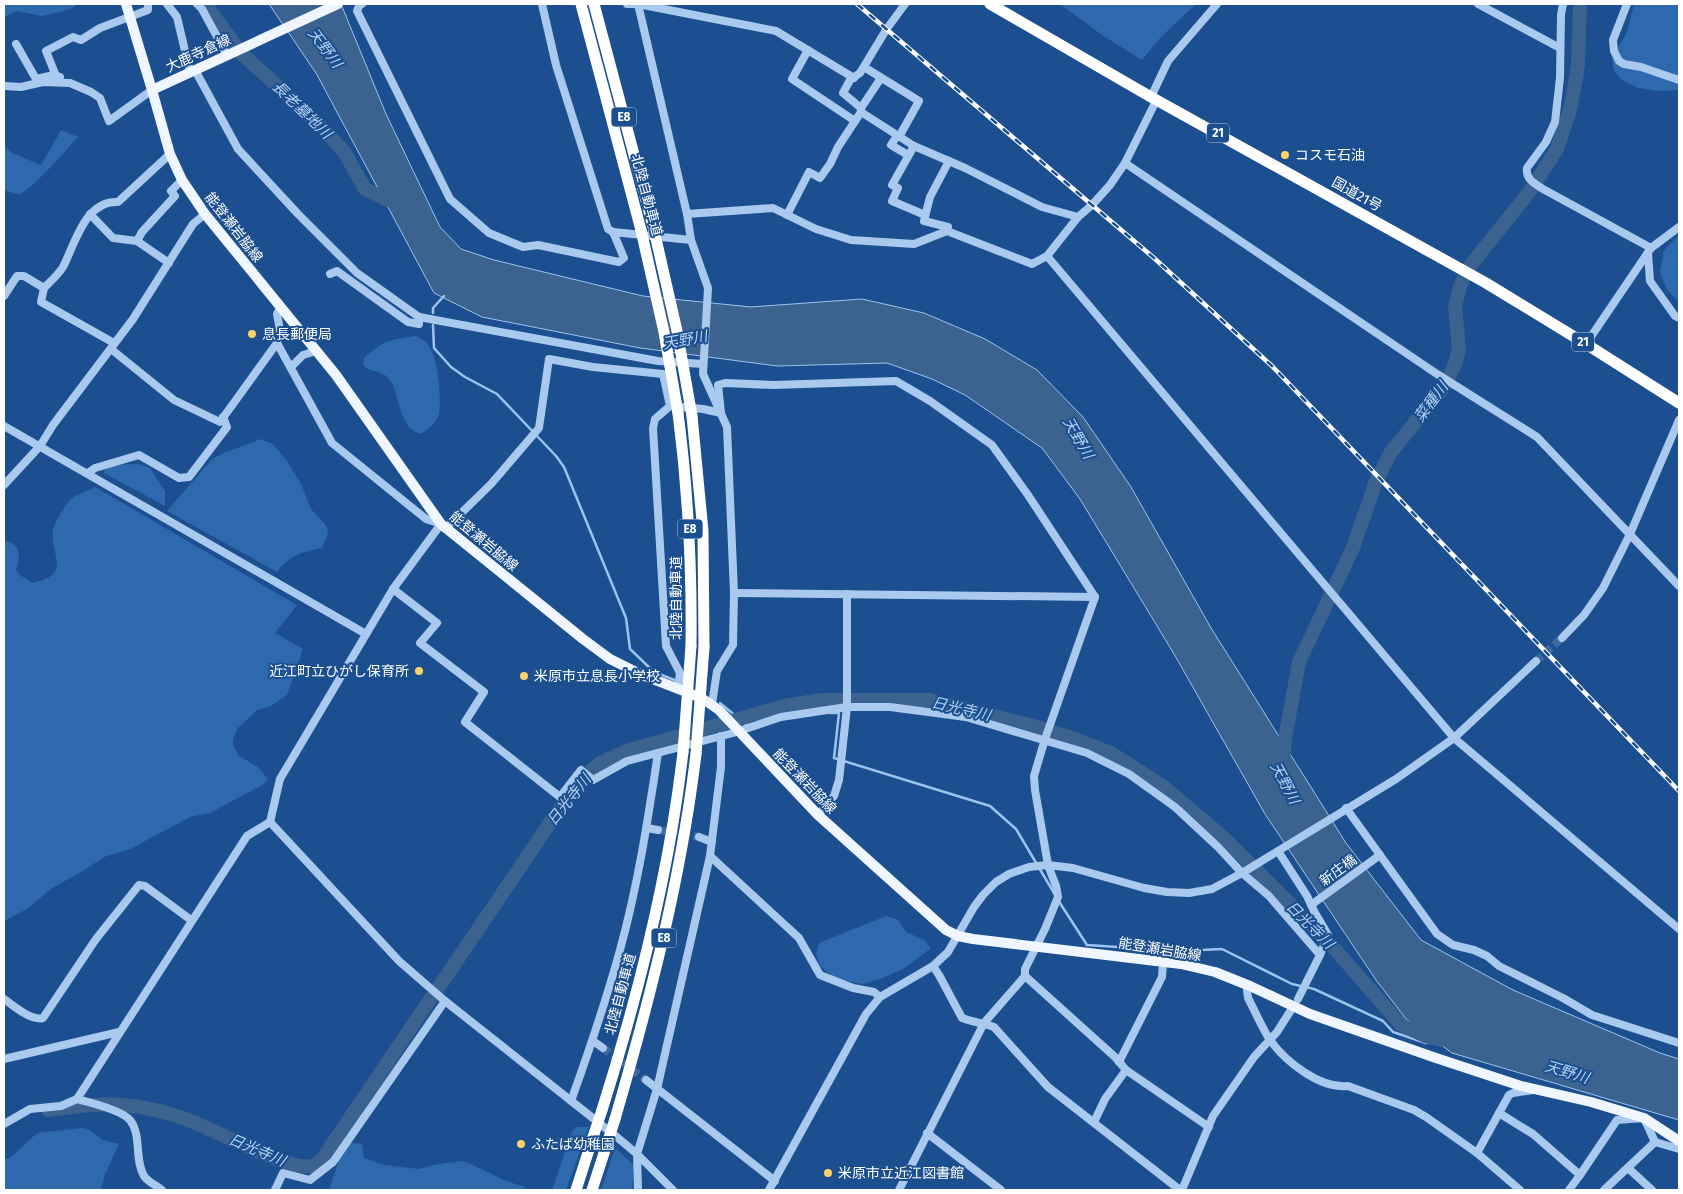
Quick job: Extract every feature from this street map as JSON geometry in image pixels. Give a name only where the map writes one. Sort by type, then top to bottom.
[{"type":"highway","name":"北陸自動車道","points":[[576,1190],[594,1137],[637,992],[657,908],[673,828],[683,752],[691,646],[690,530],[687,489],[664,332],[641,230],[581,4]]},
{"type":"highway","name":"北陸自動車道","points":[[592,1190],[615,1119],[664,939],[686,831],[696,754],[704,647],[703,531],[692,416],[677,332],[654,230],[594,4]]},
{"type":"highway","name":"国道21号","points":[[990,4],[1154,98],[1486,283],[1679,403]]},
{"type":"main road","name":"大鹿寺倉線","points":[[126,4],[152,90],[337,4]]},
{"type":"main road","name":"能登瀬岩脇線","points":[[152,90],[170,154],[182,180],[205,214],[336,375],[443,526],[610,660],[712,704],[818,815],[946,930],[958,936],[996,942],[1163,962],[1214,972],[1319,1017],[1436,1058],[1538,1089],[1644,1118],[1679,1142]]},
{"type":"street","points":[[56,76],[46,51],[73,36],[81,40],[100,28],[148,10],[148,4]]},
{"type":"street","points":[[167,4],[178,17],[193,71],[238,149],[298,214],[357,273],[420,318],[658,361],[703,364]]},
{"type":"street","points":[[197,4],[202,9],[227,54]]},
{"type":"street","points":[[362,4],[357,12],[450,199],[488,234],[522,247],[538,245],[619,262],[624,258],[613,232]]},
{"type":"street","points":[[542,4],[556,65],[608,229],[613,232],[691,240]]},
{"type":"street","points":[[627,4],[638,4],[776,31],[854,78]]},
{"type":"street","points":[[638,4],[691,240],[708,288],[703,374],[727,427],[734,593],[734,645],[717,671],[712,704]]},
{"type":"street","points":[[905,4],[860,73],[850,80],[843,93],[861,110],[914,146],[949,161],[1042,207],[1078,217]]},
{"type":"street","points":[[686,214],[773,208],[816,229],[850,240],[914,244],[947,231],[1032,264],[1047,256],[1078,217],[1110,185],[1125,163],[1168,61],[1217,4]]},
{"type":"street","points":[[1478,4],[1560,48]]},
{"type":"street","points":[[1563,4],[1560,78],[1555,122],[1546,142],[1527,168],[1529,179],[1650,251]]},
{"type":"street","points":[[1626,4],[1613,40],[1614,51],[1619,61],[1679,80]]},
{"type":"street","points":[[16,44],[36,79],[56,76],[68,79],[70,82],[91,92],[100,98],[109,121],[152,90]]},
{"type":"street","points":[[808,50],[792,79],[855,121]]},
{"type":"street","points":[[864,67],[919,101],[891,145],[908,155]]},
{"type":"street","points":[[787,215],[809,172],[820,178],[830,164],[838,147],[881,78]]},
{"type":"street","points":[[4,86],[21,87],[42,82],[70,82]]},
{"type":"street","points":[[914,146],[892,185],[898,188],[892,201],[925,215]]},
{"type":"street","points":[[170,154],[118,202],[108,202],[90,214],[74,241],[62,269],[44,288],[42,302],[112,346],[174,400],[220,422],[277,343],[280,330],[277,314],[280,308]]},
{"type":"street","points":[[947,231],[948,227],[924,222],[930,197],[949,161]]},
{"type":"street","points":[[1125,163],[1437,374],[1537,438],[1679,586]]},
{"type":"street","points":[[137,241],[142,232],[175,196],[171,191],[182,180]]},
{"type":"street","points":[[90,214],[113,238],[137,241],[169,263]]},
{"type":"street","points":[[4,485],[40,446],[53,425],[133,319],[193,224],[205,214]]},
{"type":"street","points":[[1586,344],[1650,251],[1679,227]]},
{"type":"street","points":[[1650,251],[1650,281],[1675,316],[1679,318]]},
{"type":"street","points":[[1047,256],[1454,738],[1679,928]]},
{"type":"street","points":[[330,274],[337,271],[408,322],[419,324],[420,318]]},
{"type":"street","points":[[4,296],[17,276],[24,276],[44,288]]},
{"type":"street","points":[[277,343],[332,443],[426,519],[443,526]]},
{"type":"street","points":[[291,366],[303,355],[316,351]]},
{"type":"street","points":[[4,1124],[30,1110],[61,1106],[77,1099],[247,836],[270,822],[280,779],[393,589],[443,526],[491,484],[538,428],[549,358],[593,367],[663,374],[674,409]]},
{"type":"street","points":[[721,413],[718,385],[725,383],[773,385],[896,381],[930,401],[992,445],[1028,495],[1095,597]]},
{"type":"street","points":[[678,688],[680,673],[666,646],[653,428],[655,418],[674,409],[703,409],[721,413]]},
{"type":"street","points":[[88,473],[95,468],[139,455],[179,478],[189,477],[227,427],[223,417]]},
{"type":"street","points":[[1562,638],[1584,615],[1603,588],[1630,534],[1679,420]]},
{"type":"street","points":[[4,426],[366,634]]},
{"type":"street","points":[[393,589],[437,623],[420,643],[484,692],[465,722],[560,797],[581,770],[593,780],[627,761],[721,736],[737,729],[781,717],[847,708],[890,707],[966,717],[1045,738],[1087,753],[1129,774],[1175,807],[1245,872],[1320,953]]},
{"type":"street","points":[[734,593],[1095,597]]},
{"type":"street","points":[[818,815],[834,796],[838,780],[847,708],[847,594]]},
{"type":"street","points":[[1095,597],[1052,723],[1045,738],[1034,776],[1048,865],[1058,897],[1037,947],[1024,969],[1025,976],[1126,1070],[1209,1127]]},
{"type":"street","points":[[769,1190],[866,1014],[880,997],[933,966],[948,952],[974,907],[996,882],[1009,874],[1029,867],[1048,865],[1073,868],[1144,888],[1168,892],[1189,893],[1212,889],[1245,872],[1396,778],[1454,738],[1536,660]]},
{"type":"street","points":[[638,1190],[637,1154],[657,1089],[710,856],[721,766],[721,736]]},
{"type":"street","points":[[571,1101],[593,1041],[620,948],[647,828],[658,753]]},
{"type":"street","points":[[1344,810],[1380,854],[1437,934],[1453,945],[1474,950],[1487,956],[1499,966],[1563,998],[1592,1015],[1679,1042]]},
{"type":"street","points":[[270,822],[399,962],[637,1154],[673,1190]]},
{"type":"street","points":[[647,828],[658,830]]},
{"type":"street","points":[[699,837],[712,842]]},
{"type":"street","points":[[1278,851],[1307,896],[1328,935],[1298,999]]},
{"type":"street","name":"新庄橋","points":[[1311,905],[1380,854]]},
{"type":"street","points":[[710,856],[799,938],[820,975],[853,988],[874,992],[880,997]]},
{"type":"street","points":[[4,999],[30,1016],[38,1019],[43,1018],[96,939],[139,885],[145,886],[191,920]]},
{"type":"street","points":[[1118,1062],[1133,1037],[1162,977],[1163,962]]},
{"type":"street","points":[[933,966],[962,1018],[994,1027],[1048,1087],[1181,1190],[1213,1116],[1249,1064],[1270,1040],[1291,1010]]},
{"type":"street","points":[[898,1190],[984,1023],[1025,976]]},
{"type":"street","points":[[1250,986],[1247,990],[1248,998],[1270,1040],[1302,1072],[1340,1087],[1348,1086],[1426,1116],[1477,1153],[1520,1190]]},
{"type":"street","points":[[274,1190],[283,1172],[310,1180],[333,1162],[445,1001]]},
{"type":"street","points":[[4,1059],[119,1032]]},
{"type":"street","points":[[593,1041],[603,1048]]},
{"type":"street","points":[[1094,1122],[1105,1099],[1126,1070]]},
{"type":"street","points":[[646,1080],[775,1180]]},
{"type":"street","points":[[1477,1153],[1509,1095],[1538,1089]]},
{"type":"street","points":[[77,1099],[101,1105],[129,1118],[136,1130],[137,1148],[144,1175],[162,1190]]},
{"type":"street","points":[[1499,1113],[1533,1134],[1580,1175]]},
{"type":"street","points":[[1569,1190],[1617,1120],[1644,1118],[1655,1142],[1679,1149]]},
{"type":"street","points":[[927,1133],[1001,1190]]},
{"type":"street","points":[[1604,1190],[1655,1142]]},
{"type":"street","points":[[1628,1168],[1652,1190]]},
{"type":"shaded area","points":[[4,4],[76,4],[68,10],[42,16],[17,11],[4,17]]},
{"type":"shaded area","points":[[1060,4],[1196,4],[1161,37],[1142,60],[1102,35]]},
{"type":"shaded area","points":[[1634,4],[1679,4],[1679,90],[1658,91],[1638,88],[1622,80],[1614,71],[1612,59],[1627,32]]},
{"type":"shaded area","points":[[61,130],[78,137],[49,169],[31,186],[19,194],[4,189],[4,146],[12,153],[41,165]]},
{"type":"shaded area","points":[[1679,235],[1679,302],[1667,290],[1660,272],[1664,250]]},
{"type":"shaded area","points":[[416,336],[426,342],[434,356],[440,398],[438,418],[426,431],[420,434],[408,425],[404,418],[390,380],[363,365],[364,358],[382,344]]},
{"type":"shaded area","points":[[261,439],[273,444],[287,461],[301,484],[311,509],[328,530],[322,548],[297,555],[277,572],[167,511],[212,459]]},
{"type":"shaded area","points":[[138,464],[150,468],[165,491],[165,506],[104,473],[105,467],[111,465]]},
{"type":"shaded area","points":[[95,487],[297,605],[275,633],[303,649],[287,695],[271,706],[257,710],[238,728],[233,739],[233,745],[239,756],[258,767],[268,779],[264,784],[210,813],[190,817],[130,849],[104,857],[52,888],[27,909],[4,921],[4,540],[17,548],[19,560],[16,570],[20,575],[32,583],[52,575],[56,570],[57,563],[53,529],[58,518],[71,499]]},
{"type":"shaded area","points":[[886,916],[898,920],[906,932],[924,940],[931,948],[905,968],[881,979],[862,984],[835,979],[820,966],[816,954],[819,943]]},
{"type":"shaded area","points":[[577,1127],[589,1127],[566,1190],[552,1190],[572,1131]]},
{"type":"shaded area","points":[[88,1129],[103,1140],[119,1144],[105,1174],[101,1190],[4,1190],[4,1159],[9,1159],[37,1133]]},
{"type":"shaded area","points":[[351,1143],[362,1144],[364,1158],[384,1165],[419,1169],[432,1165],[463,1161],[524,1187],[526,1190],[329,1190],[339,1160]]},
{"type":"shaded area","points":[[615,1148],[634,1165],[632,1190],[601,1190]]},
{"type":"water","name":"天野川","points":[[269,4],[341,4],[386,114],[440,227],[461,249],[494,260],[643,296],[751,307],[862,299],[924,313],[985,339],[1037,370],[1083,417],[1131,487],[1211,628],[1346,843],[1421,940],[1513,990],[1660,1053],[1679,1059],[1679,1120],[1452,1053],[1406,1019],[1376,980],[1265,814],[1174,654],[1080,499],[1042,448],[965,395],[932,379],[887,363],[777,366],[640,348],[482,317],[434,293],[316,73]]},
{"type":"waterway","name":"長老墓地川","points":[[205,4],[241,53],[320,125],[345,153],[365,189],[388,200],[402,197]]},
{"type":"waterway","name":"菜種川","points":[[1283,764],[1285,739],[1299,662],[1353,548],[1376,481],[1391,452],[1444,387],[1455,364],[1459,349],[1455,306],[1461,284],[1470,266],[1530,191],[1557,149],[1570,110],[1575,84],[1578,65],[1580,4]]},
{"type":"waterway","points":[[433,313],[433,308],[444,296]]},
{"type":"waterway","points":[[433,325],[434,348],[451,367],[465,377],[497,394],[556,456],[564,467],[626,618],[630,649],[654,672],[677,681]]},
{"type":"waterway","name":"日光寺川","points":[[439,987],[564,802],[580,781],[600,763],[626,751],[784,706],[822,700],[929,700],[1037,727],[1072,738],[1111,753],[1164,787],[1223,837],[1333,947],[1401,1025],[1425,1036],[1441,1040],[1449,1037]]},
{"type":"waterway","points":[[720,703],[748,726]]},
{"type":"waterway","points":[[830,713],[839,713],[834,758],[990,806],[1016,829],[1054,893]]},
{"type":"waterway","points":[[1058,900],[1087,945],[1180,951],[1222,949],[1292,984],[1314,989],[1383,1021],[1393,1032],[1426,1043],[1439,1041]]},
{"type":"waterway","name":"日光寺川","points":[[48,1110],[105,1105],[124,1105],[149,1109],[191,1121],[252,1149],[286,1162],[301,1166],[312,1166],[321,1161],[431,998]]},
{"type":"tunnel","points":[[1536,661],[1562,638]]},
{"type":"tunnel","points":[[658,830],[699,837]]},
{"type":"tunnel","points":[[603,1048],[646,1080]]},
{"type":"railway","points":[[857,4],[1154,258],[1272,366],[1679,791]]},
{"type":"place","name":"コスモ石油","points":[[1285,155]]},
{"type":"place","name":"息長郵便局","points":[[252,334]]},
{"type":"place","name":"近江町立ひがし保育所","points":[[419,671]]},
{"type":"place","name":"米原市立息長小学校","points":[[524,676]]},
{"type":"place","name":"ふたば幼稚園","points":[[521,1144]]},
{"type":"place","name":"米原市立近江図書館","points":[[828,1173]]}]
